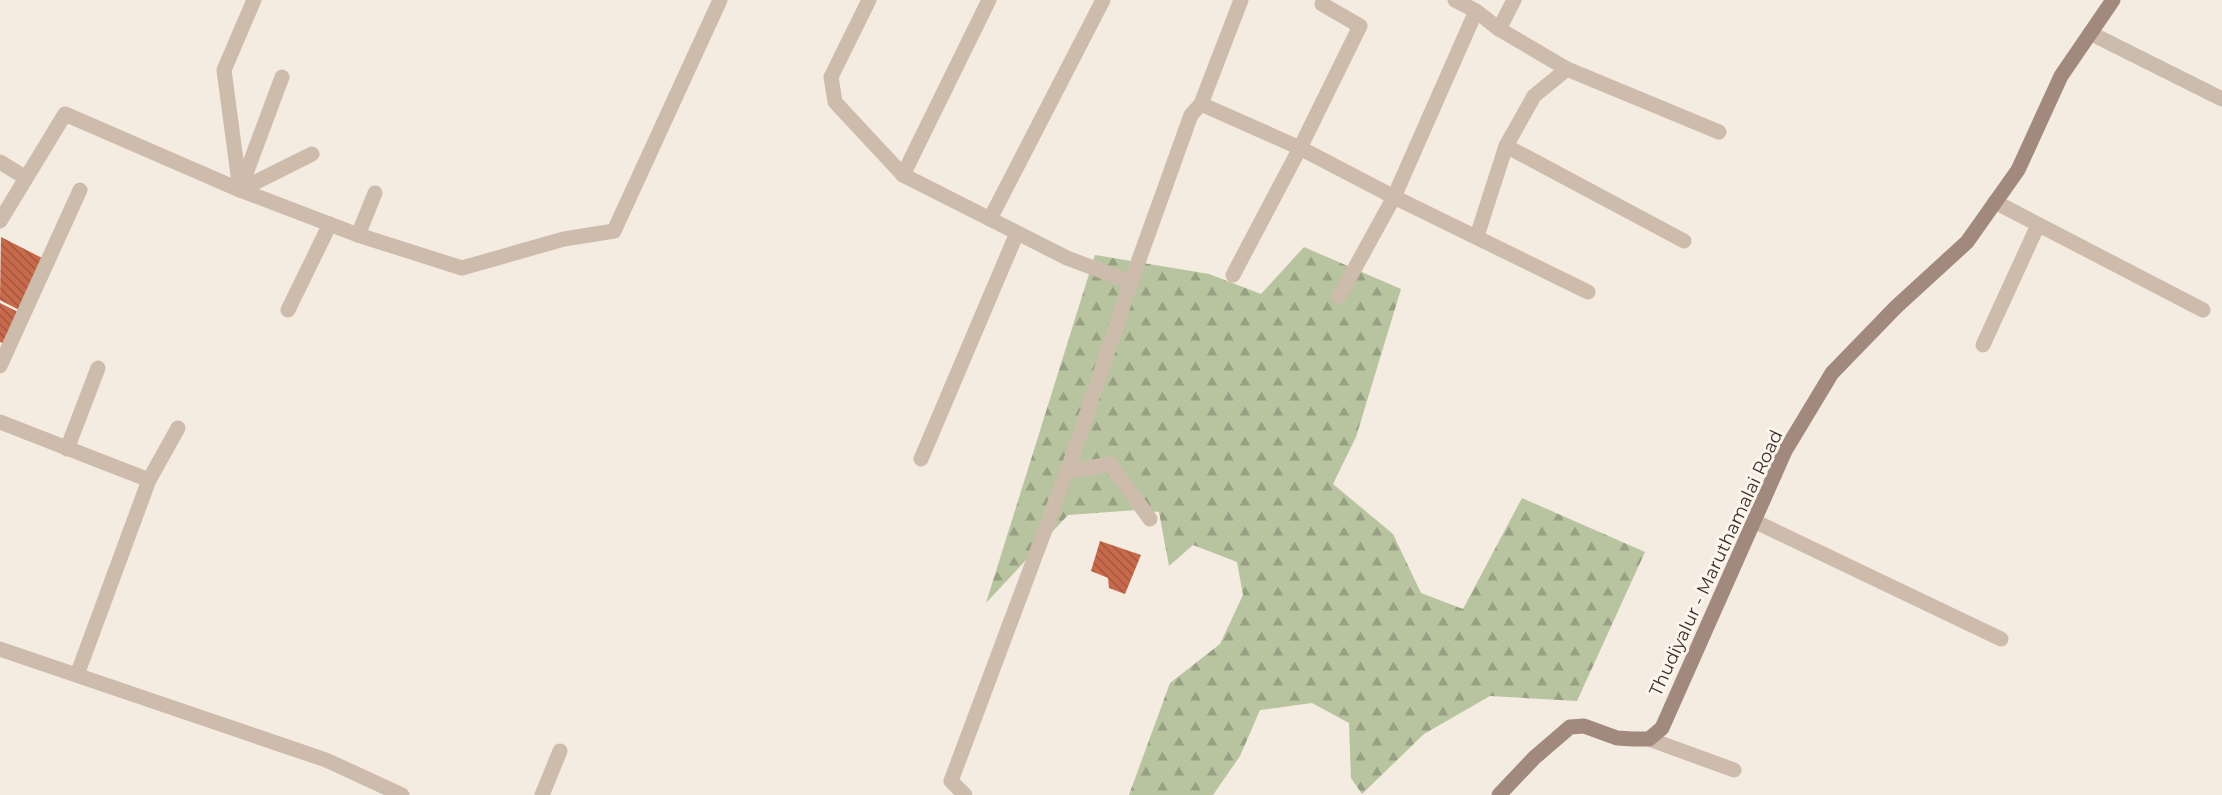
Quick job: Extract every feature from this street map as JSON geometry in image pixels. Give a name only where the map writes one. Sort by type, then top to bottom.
[{"type":"main road","name":"Thudiyalur - Maruthamalai Road","points":[[1649,739],[1662,728],[1785,452],[1832,374],[1896,307],[1967,242],[2018,170],[2061,76],[2113,0]]},
{"type":"main road","points":[[1499,795],[1534,758],[1570,727],[1584,726],[1617,738],[1649,739]]},
{"type":"street","points":[[240,190],[224,70],[254,0]]},
{"type":"street","points":[[0,222],[65,114],[240,190],[358,235],[462,268],[564,239],[614,231],[720,0]]},
{"type":"street","points":[[869,0],[831,77],[835,102],[903,175],[1067,258],[1131,282]]},
{"type":"street","points":[[903,175],[989,0]]},
{"type":"street","points":[[990,219],[1103,0]]},
{"type":"street","points":[[965,795],[951,780],[1066,472],[1191,115],[1201,104],[1240,0]]},
{"type":"street","points":[[1455,0],[1567,69],[1719,132]]},
{"type":"street","points":[[1499,29],[1514,0]]},
{"type":"street","points":[[1233,276],[1360,26],[1322,4]]},
{"type":"street","points":[[1339,297],[1394,197],[1476,11]]},
{"type":"street","points":[[2090,33],[2222,99]]},
{"type":"street","points":[[1477,236],[1506,146],[1534,96],[1567,69]]},
{"type":"street","points":[[240,190],[282,77]]},
{"type":"street","points":[[1201,104],[1300,148],[1394,197],[1588,291]]},
{"type":"street","points":[[1506,146],[1684,241]]},
{"type":"street","points":[[240,190],[312,154]]},
{"type":"street","points":[[0,162],[26,178]]},
{"type":"street","points":[[0,366],[80,190]]},
{"type":"street","points":[[358,235],[375,193]]},
{"type":"street","points":[[1995,202],[2203,310]]},
{"type":"street","points":[[288,310],[330,224]]},
{"type":"street","points":[[1983,345],[2038,225]]},
{"type":"street","points":[[921,459],[1017,233]]},
{"type":"street","points":[[68,449],[98,368]]},
{"type":"street","points":[[0,423],[149,480]]},
{"type":"street","points":[[77,675],[149,480],[178,428]]},
{"type":"street","points":[[1066,472],[1110,464],[1150,519]]},
{"type":"street","points":[[1754,521],[2001,639]]},
{"type":"street","points":[[0,649],[326,760],[372,789],[402,795]]},
{"type":"street","points":[[1649,739],[1734,770]]},
{"type":"street","points":[[542,795],[560,751]]},
{"type":"green space","points":[[1304,247],[1401,289],[1356,437],[1333,484],[1393,534],[1421,593],[1463,609],[1522,498],[1645,552],[1577,701],[1490,696],[1424,734],[1362,794],[1351,778],[1349,723],[1312,703],[1260,710],[1240,756],[1213,795],[1129,795],[1170,683],[1220,644],[1243,595],[1237,562],[1193,545],[1169,566],[1159,512],[1137,510],[1068,515],[986,603],[1095,255],[1209,274],[1261,294]]},
{"type":"building","points":[[1,237],[44,259],[19,310],[0,300]]},
{"type":"building","points":[[0,303],[18,312],[3,343],[0,342]]},
{"type":"building","points":[[1100,541],[1141,555],[1125,594],[1109,588],[1108,578],[1091,571]]}]
